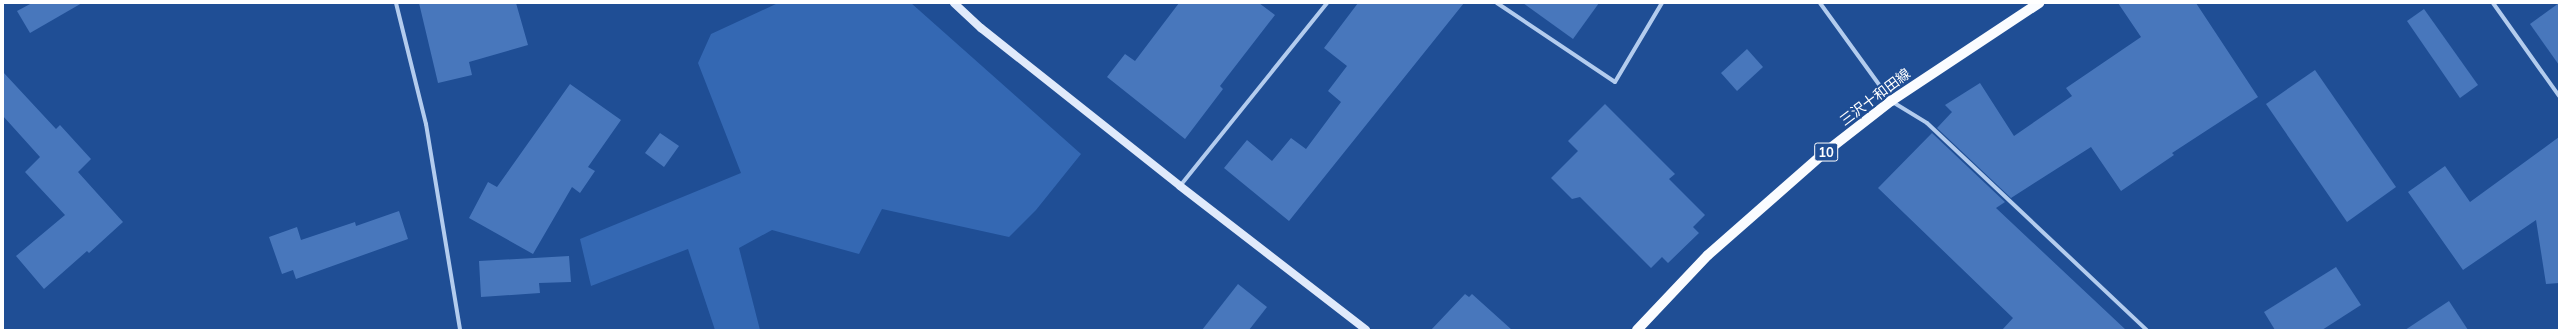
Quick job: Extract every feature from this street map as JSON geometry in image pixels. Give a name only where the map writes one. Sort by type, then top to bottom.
[{"type":"main road","name":"三沢十和田線","points":[[1636,330],[1708,255],[1823,154],[1891,101],[2039,3]]},
{"type":"street","points":[[396,3],[426,124],[460,330]]},
{"type":"street","points":[[954,3],[981,28],[1180,186],[1366,330]]},
{"type":"street","points":[[1180,186],[1327,3]]},
{"type":"street","points":[[1497,3],[1615,82],[1662,3]]},
{"type":"street","points":[[1820,3],[1891,101],[1927,123],[2147,330]]},
{"type":"street","points":[[2493,3],[2559,96]]},
{"type":"shaded area","points":[[778,3],[911,3],[1081,154],[1036,210],[1009,237],[882,209],[859,254],[772,230],[739,248],[760,330],[715,330],[688,249],[591,286],[580,239],[741,173],[698,63],[711,34]]},
{"type":"building","points":[[32,3],[82,3],[30,33],[17,11]]},
{"type":"building","points":[[419,3],[516,3],[528,45],[469,62],[472,75],[438,83]]},
{"type":"building","points":[[1179,3],[1259,3],[1275,15],[1220,86],[1223,89],[1185,139],[1107,77],[1125,54],[1135,61]]},
{"type":"building","points":[[1358,3],[1464,3],[1289,221],[1224,168],[1247,140],[1272,161],[1291,138],[1306,149],[1341,102],[1328,91],[1347,66],[1324,48]]},
{"type":"building","points":[[1523,3],[1599,3],[1573,39]]},
{"type":"building","points":[[2118,3],[2196,3],[2258,97],[2172,153],[2174,155],[2121,191],[2091,147],[2011,198],[1937,128],[1952,112],[1945,105],[1980,83],[2014,136],[2072,96],[2066,88],[2141,37]]},
{"type":"building","points":[[2559,3],[2559,65],[2530,24]]},
{"type":"building","points":[[2424,9],[2478,85],[2460,98],[2407,21]]},
{"type":"building","points":[[1747,49],[1763,67],[1737,91],[1721,73]]},
{"type":"building","points":[[2315,70],[2396,187],[2347,222],[2266,104]]},
{"type":"building","points":[[3,72],[56,129],[60,125],[91,159],[78,172],[123,222],[89,253],[87,251],[44,289],[16,256],[65,215],[25,172],[40,157],[3,116]]},
{"type":"building","points":[[570,84],[621,120],[588,167],[595,171],[580,193],[572,187],[533,254],[469,218],[488,182],[497,187]]},
{"type":"building","points":[[1605,104],[1675,174],[1669,179],[1705,215],[1693,227],[1699,233],[1668,263],[1662,257],[1651,268],[1580,197],[1572,199],[1551,178],[1578,151],[1568,141]]},
{"type":"building","points":[[660,133],[679,146],[664,167],[645,153]]},
{"type":"building","points":[[1932,133],[2005,202],[1996,208],[2126,330],[2002,330],[2013,318],[1878,188]]},
{"type":"building","points":[[2559,137],[2559,283],[2546,284],[2536,220],[2463,270],[2408,192],[2445,166],[2470,202]]},
{"type":"building","points":[[399,211],[408,239],[296,279],[293,270],[282,274],[269,237],[297,227],[301,240],[355,222],[356,226]]},
{"type":"building","points":[[569,256],[571,282],[539,283],[540,293],[481,297],[479,261]]},
{"type":"building","points":[[2336,267],[2361,305],[2322,330],[2275,330],[2264,312]]},
{"type":"building","points":[[1238,284],[1267,307],[1249,330],[1202,330]]},
{"type":"building","points":[[1465,294],[1469,297],[1472,294],[1512,330],[1431,330]]},
{"type":"building","points":[[2449,301],[2468,330],[2405,330]]}]
